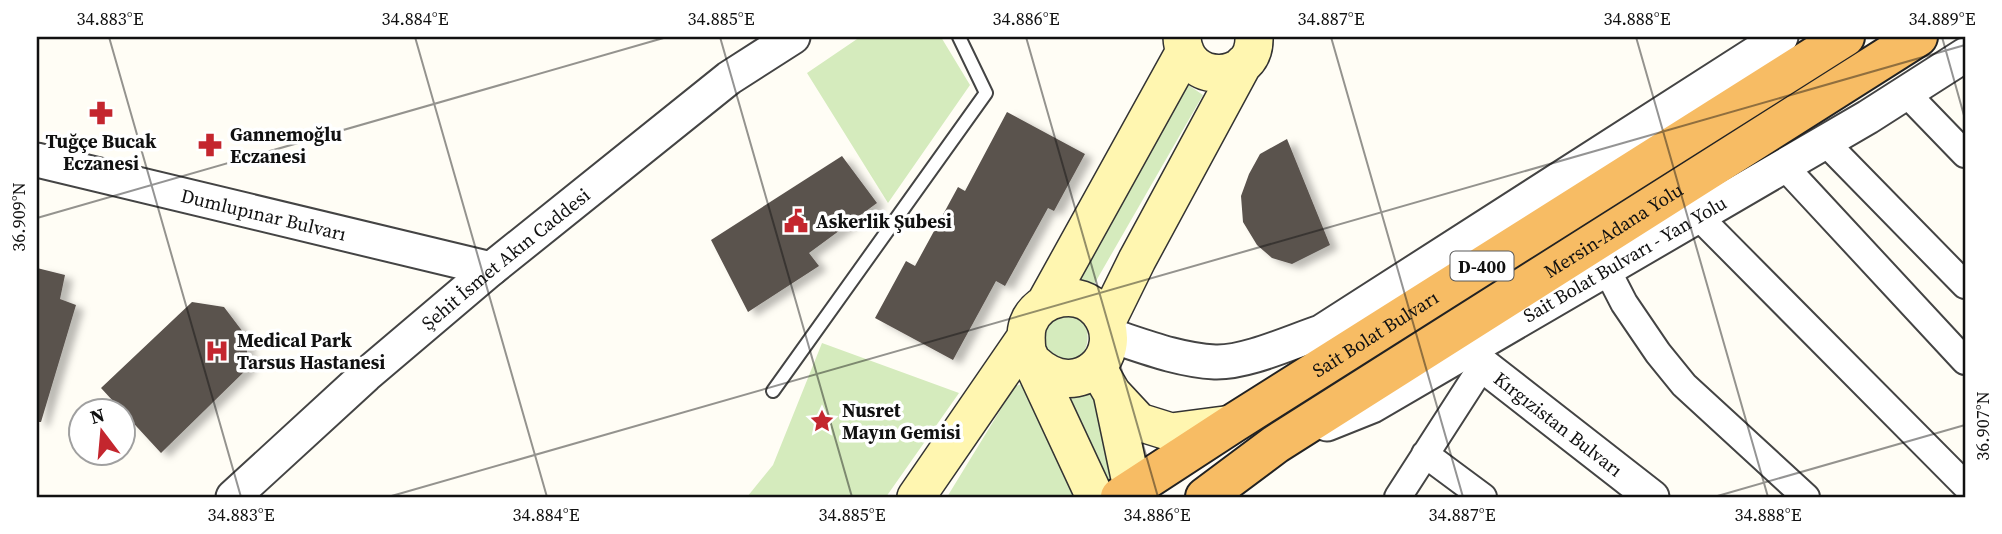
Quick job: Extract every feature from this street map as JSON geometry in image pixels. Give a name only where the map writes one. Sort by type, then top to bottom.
[{"type":"highway","name":"Sait Bolat Bulvarı","points":[[1129,494],[1232,424],[1845,37]]},
{"type":"highway","name":"Mersin-Adana Yolu","points":[[1205,497],[1276,444],[1918,37]]},
{"type":"main road","points":[[1182,41],[1191,61],[1200,69],[1211,73],[1233,71],[1249,50]]},
{"type":"main road","points":[[1046,302],[1182,41]]},
{"type":"main road","points":[[1030,350],[1044,373],[1064,379],[1085,376],[1106,355],[1137,260],[1249,50]]},
{"type":"main road","points":[[1095,497],[1030,350],[1028,324],[1035,311],[1046,302],[1060,297],[1087,302],[1099,311],[1129,494]]},
{"type":"main road","points":[[916,497],[1030,350]]},
{"type":"main road","points":[[1106,355],[1139,422],[1171,432],[1232,424]]},
{"type":"street","name":"Şehit İsmet Akın Caddesi","points":[[233,497],[366,375],[491,269],[729,78],[793,37]]},
{"type":"street","points":[[1106,355],[1177,357],[1217,362],[1262,353],[1321,332],[1781,37]]},
{"type":"street","name":"Sait Bolat Bulvarı - Yan Yolu","points":[[1276,444],[1372,407],[1475,358],[1607,270],[1825,142],[1965,55]]},
{"type":"street","points":[[1906,93],[1965,155]]},
{"type":"street","points":[[1825,142],[1965,285]]},
{"type":"street","name":"Dumlupınar Bulvarı","points":[[37,160],[491,269]]},
{"type":"street","points":[[1784,166],[1965,361]]},
{"type":"street","points":[[1698,216],[1965,485]]},
{"type":"street","points":[[1607,270],[1624,303],[1684,385],[1806,497]]},
{"type":"street","points":[[1398,497],[1425,454],[1475,358]]},
{"type":"street","name":"Kırgızistan Bulvarı","points":[[1475,358],[1652,497]]},
{"type":"street","points":[[1425,454],[1483,497]]},
{"type":"lane","points":[[773,391],[986,93],[959,37]]},
{"type":"green space","points":[[860,37],[941,37],[970,85],[888,203],[807,73]]},
{"type":"green space","points":[[1187,84],[1203,95],[1092,288],[1071,281]]},
{"type":"green space","points":[[1060,314],[1077,317],[1083,322],[1088,336],[1084,351],[1073,361],[1065,361],[1045,351],[1043,329]]},
{"type":"green space","points":[[822,343],[959,393],[886,497],[747,497],[773,465]]},
{"type":"green space","points":[[1098,382],[1114,482],[1107,489],[1061,392]]},
{"type":"green space","points":[[1023,384],[1073,492],[1072,497],[947,497],[1015,386]]},
{"type":"building","points":[[1007,112],[1085,154],[1054,211],[1048,208],[1005,286],[996,281],[953,360],[875,318],[906,261],[915,266],[958,187],[965,191]]},
{"type":"building","points":[[1287,139],[1330,245],[1292,264],[1272,258],[1257,245],[1243,222],[1241,196],[1260,154]]},
{"type":"building","name":"Askerlik Şubesi","points":[[842,156],[877,203],[809,253],[819,266],[748,312],[711,240]]},
{"type":"building","points":[[37,268],[65,275],[60,299],[76,305],[41,422],[37,422]]},
{"type":"building","name":"Medical Park Tarsus Hastanesi","points":[[192,302],[224,307],[246,336],[248,368],[161,453],[136,426],[136,398],[110,398],[101,388]]},
{"type":"place","name":"Tuğçe Bucak Eczanesi","points":[[101,113]]},
{"type":"place","name":"Gannemoğlu Eczanesi","points":[[210,145]]},
{"type":"place","name":"Askerlik Şubesi","points":[[796,221]]},
{"type":"place","name":"Medical Park Tarsus Hastanesi","points":[[217,351]]},
{"type":"place","name":"Nusret Mayın Gemisi","points":[[822,421]]}]
